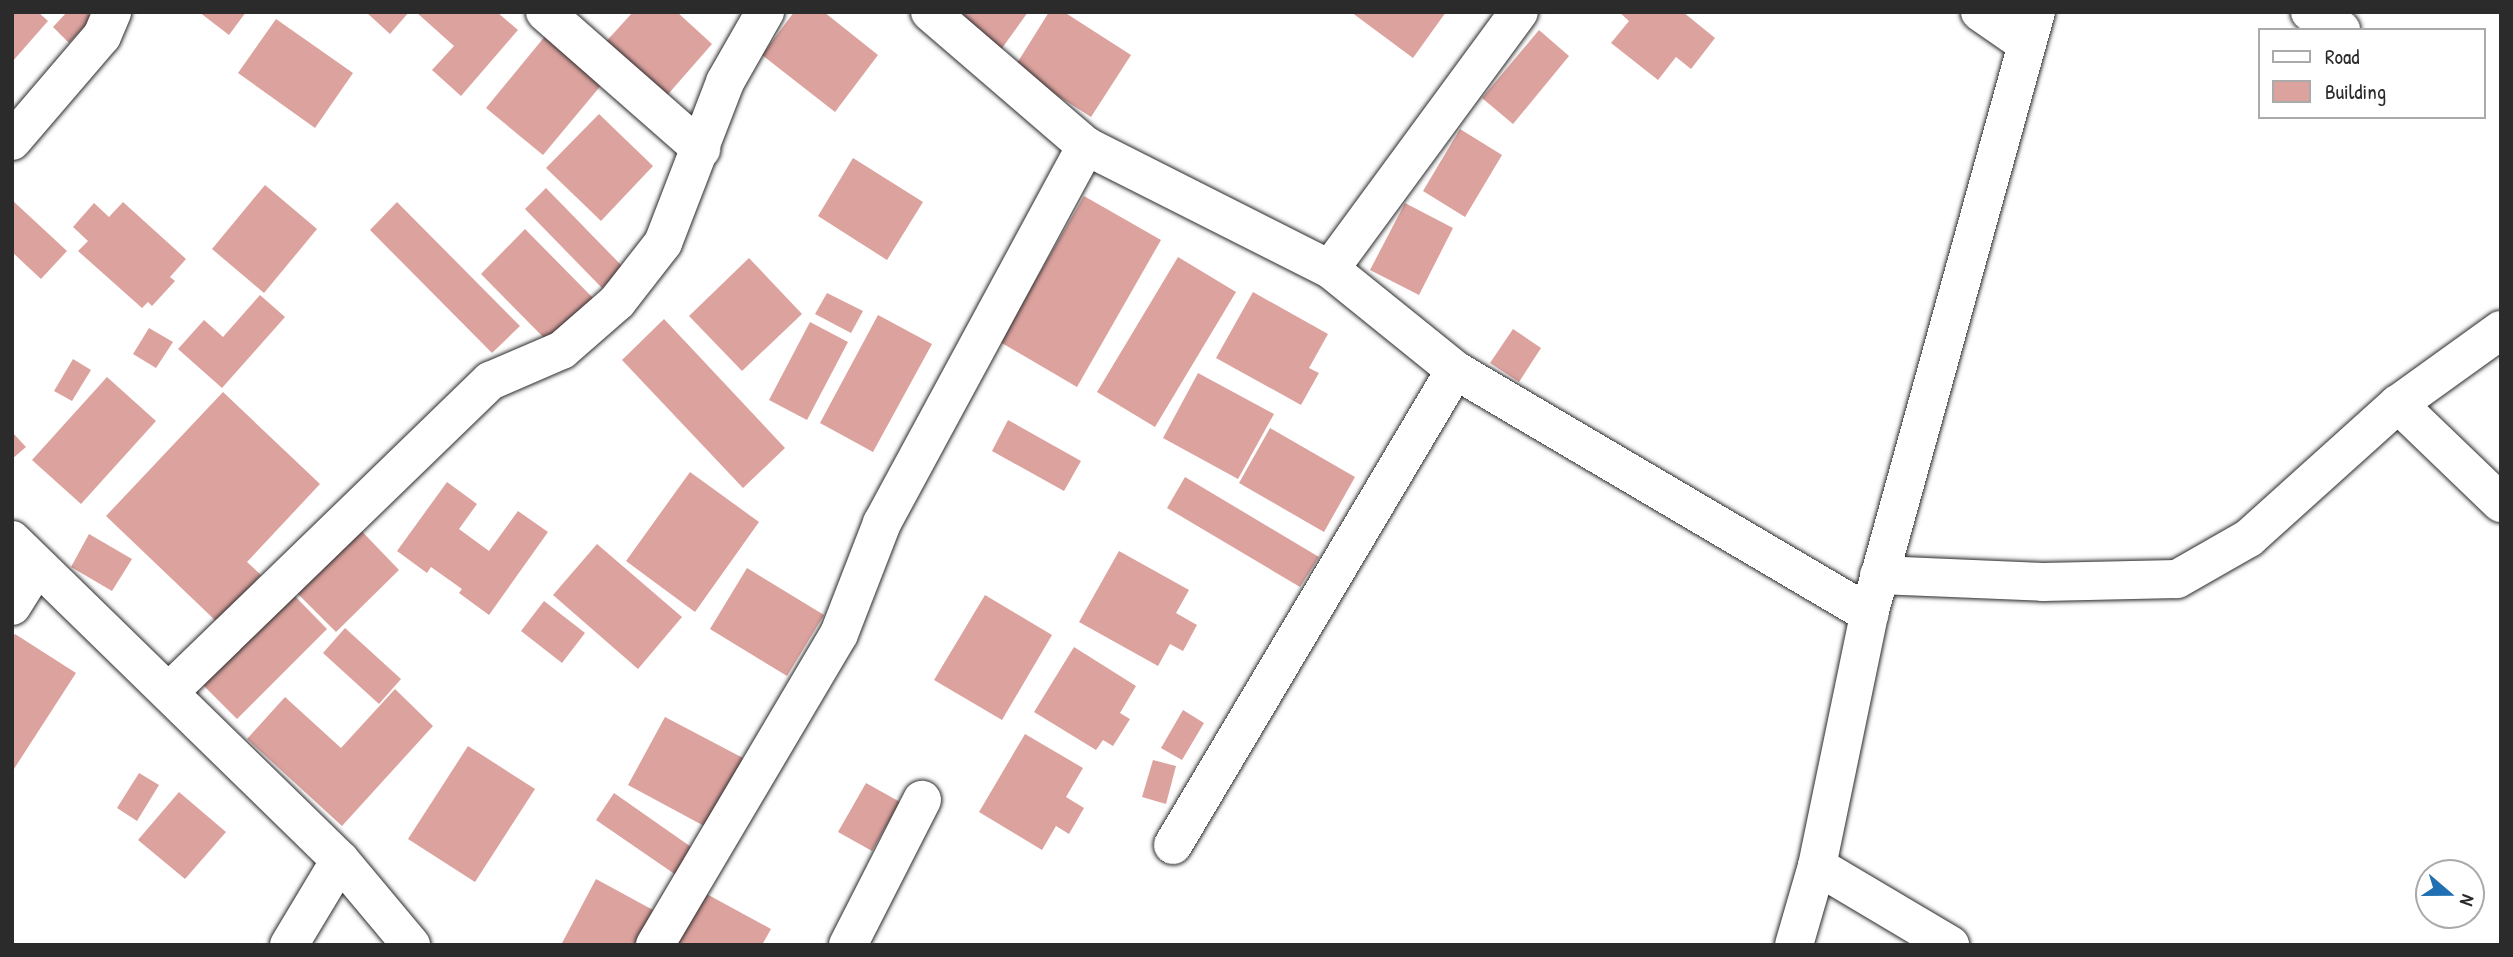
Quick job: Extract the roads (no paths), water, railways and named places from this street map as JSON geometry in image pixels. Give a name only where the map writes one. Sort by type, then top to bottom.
[{"type":"street","points":[[12,141],[103,36],[112,12]]},
{"type":"street","points":[[545,12],[701,149]]},
{"type":"street","points":[[170,691],[489,381],[562,350],[617,302],[663,243],[725,82],[765,12]]},
{"type":"street","points":[[930,12],[1086,146],[1330,269],[1455,370],[1869,614]]},
{"type":"street","points":[[1330,269],[1519,12]]},
{"type":"street","points":[[1794,945],[1817,866],[1869,614],[2030,28],[1980,12]]},
{"type":"street","points":[[2310,12],[2338,28]]},
{"type":"street","points":[[655,945],[839,634],[882,523],[1086,146]]},
{"type":"street","points":[[1880,575],[2043,582],[2177,579],[2249,538],[2398,404],[2501,330]]},
{"type":"street","points":[[1173,845],[1455,370]]},
{"type":"street","points":[[2398,404],[2501,503]]},
{"type":"street","points":[[24,553],[170,691],[233,760],[340,860],[411,945]]},
{"type":"street","points":[[12,606],[24,553]]},
{"type":"street","points":[[848,945],[922,800]]},
{"type":"street","points":[[289,945],[340,860]]},
{"type":"street","points":[[1817,866],[1950,945]]}]
